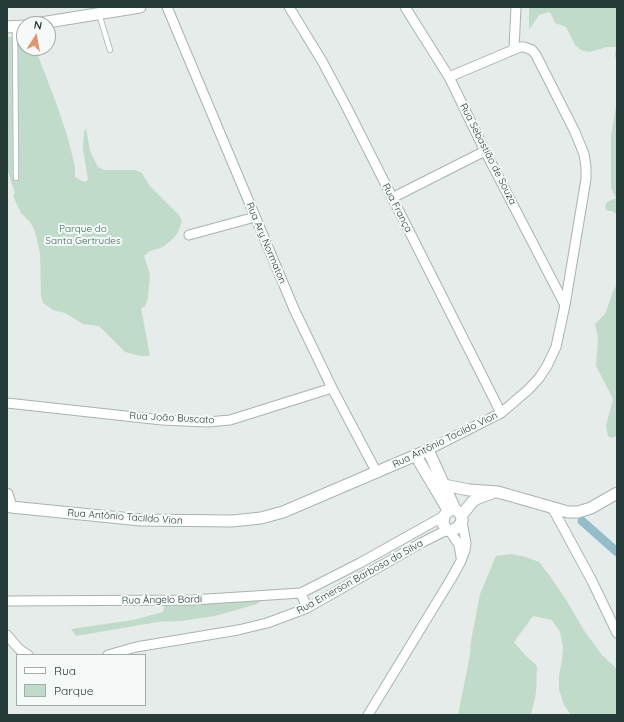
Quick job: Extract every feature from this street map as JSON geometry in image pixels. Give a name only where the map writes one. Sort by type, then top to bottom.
[{"type":"street","points":[[56,21],[140,7]]},
{"type":"street","name":"Rua Ary Normaton","points":[[167,7],[294,309],[332,388],[377,473]]},
{"type":"street","name":"Rua França","points":[[289,7],[322,61],[346,106],[501,413]]},
{"type":"street","name":"Rua Sebastião de Souza","points":[[404,7],[449,76],[485,151],[565,305]]},
{"type":"street","points":[[514,49],[516,7]]},
{"type":"street","name":"Rua Antônio Tacildo Vion","points":[[9,508],[141,520],[232,522],[261,518],[283,512],[416,456],[501,413],[529,389],[547,366],[556,347],[565,305],[586,179],[584,154],[575,132],[536,55],[532,50],[524,47],[514,49],[449,76]]},
{"type":"street","points":[[392,198],[485,151]]},
{"type":"street","points":[[189,235],[256,217]]},
{"type":"street","name":"Rua João Buscato","points":[[7,403],[162,420],[208,422],[230,420],[332,388]]},
{"type":"street","points":[[368,715],[451,580],[465,550],[466,543],[444,484],[428,450]]},
{"type":"street","points":[[416,456],[455,514],[457,528],[448,531]]},
{"type":"street","points":[[444,484],[469,490],[498,492],[553,509],[568,512],[578,512],[591,508],[617,493]]},
{"type":"street","points":[[455,514],[466,499],[481,490]]},
{"type":"street","points":[[461,561],[459,545],[443,524],[478,498],[498,492]]},
{"type":"street","points":[[7,494],[9,508]]},
{"type":"street","points":[[553,509],[617,633]]},
{"type":"street","name":"Rua Emerson Barbosa da Silva","points":[[301,593],[455,514]]},
{"type":"street","name":"Rua Emerson Barbosa da Silva","points":[[112,654],[136,647],[238,630],[267,623],[307,608],[421,543],[448,531]]},
{"type":"street","points":[[301,593],[307,608]]},
{"type":"street","name":"Rua Ângelo Bardi","points":[[7,601],[192,600],[301,593]]},
{"type":"street","points":[[7,635],[19,649],[26,654]]},
{"type":"lane","points":[[99,14],[110,50]]},
{"type":"lane","points":[[15,26],[16,178]]},
{"type":"green space","points":[[529,7],[617,7],[617,61],[615,56],[616,47],[607,47],[590,52],[581,50],[575,45],[566,27],[555,23],[549,12],[539,15],[529,30]]},
{"type":"green space","name":"Parque do Santa Gertrudes","points":[[16,36],[16,56],[38,56],[67,135],[75,166],[75,177],[86,182],[88,179],[83,149],[84,132],[86,128],[90,151],[98,167],[105,170],[135,170],[142,173],[149,185],[179,215],[182,221],[174,238],[163,247],[150,251],[144,256],[150,274],[148,298],[145,306],[141,308],[150,356],[141,356],[125,352],[99,326],[83,324],[65,313],[53,310],[43,303],[41,296],[40,254],[35,231],[30,222],[21,213],[13,196],[15,193],[7,169],[7,37]]},
{"type":"green space","points":[[617,101],[617,215],[614,212],[606,210],[605,206],[607,202],[616,198],[611,188],[611,135]]},
{"type":"green space","points":[[617,285],[617,436],[612,438],[608,436],[606,426],[613,399],[596,366],[598,338],[595,324],[605,314],[614,289]]},
{"type":"green space","points":[[511,554],[526,557],[539,562],[567,601],[583,629],[602,655],[617,669],[617,715],[571,715],[564,705],[559,690],[559,676],[563,647],[560,632],[552,620],[533,616],[514,642],[537,666],[536,693],[531,715],[458,715],[480,594],[496,556]]},
{"type":"green space","points":[[264,597],[257,604],[215,616],[181,621],[158,622],[76,636],[71,629],[133,620],[163,612],[165,602]]},
{"type":"waterway","points":[[582,521],[617,552]]}]
